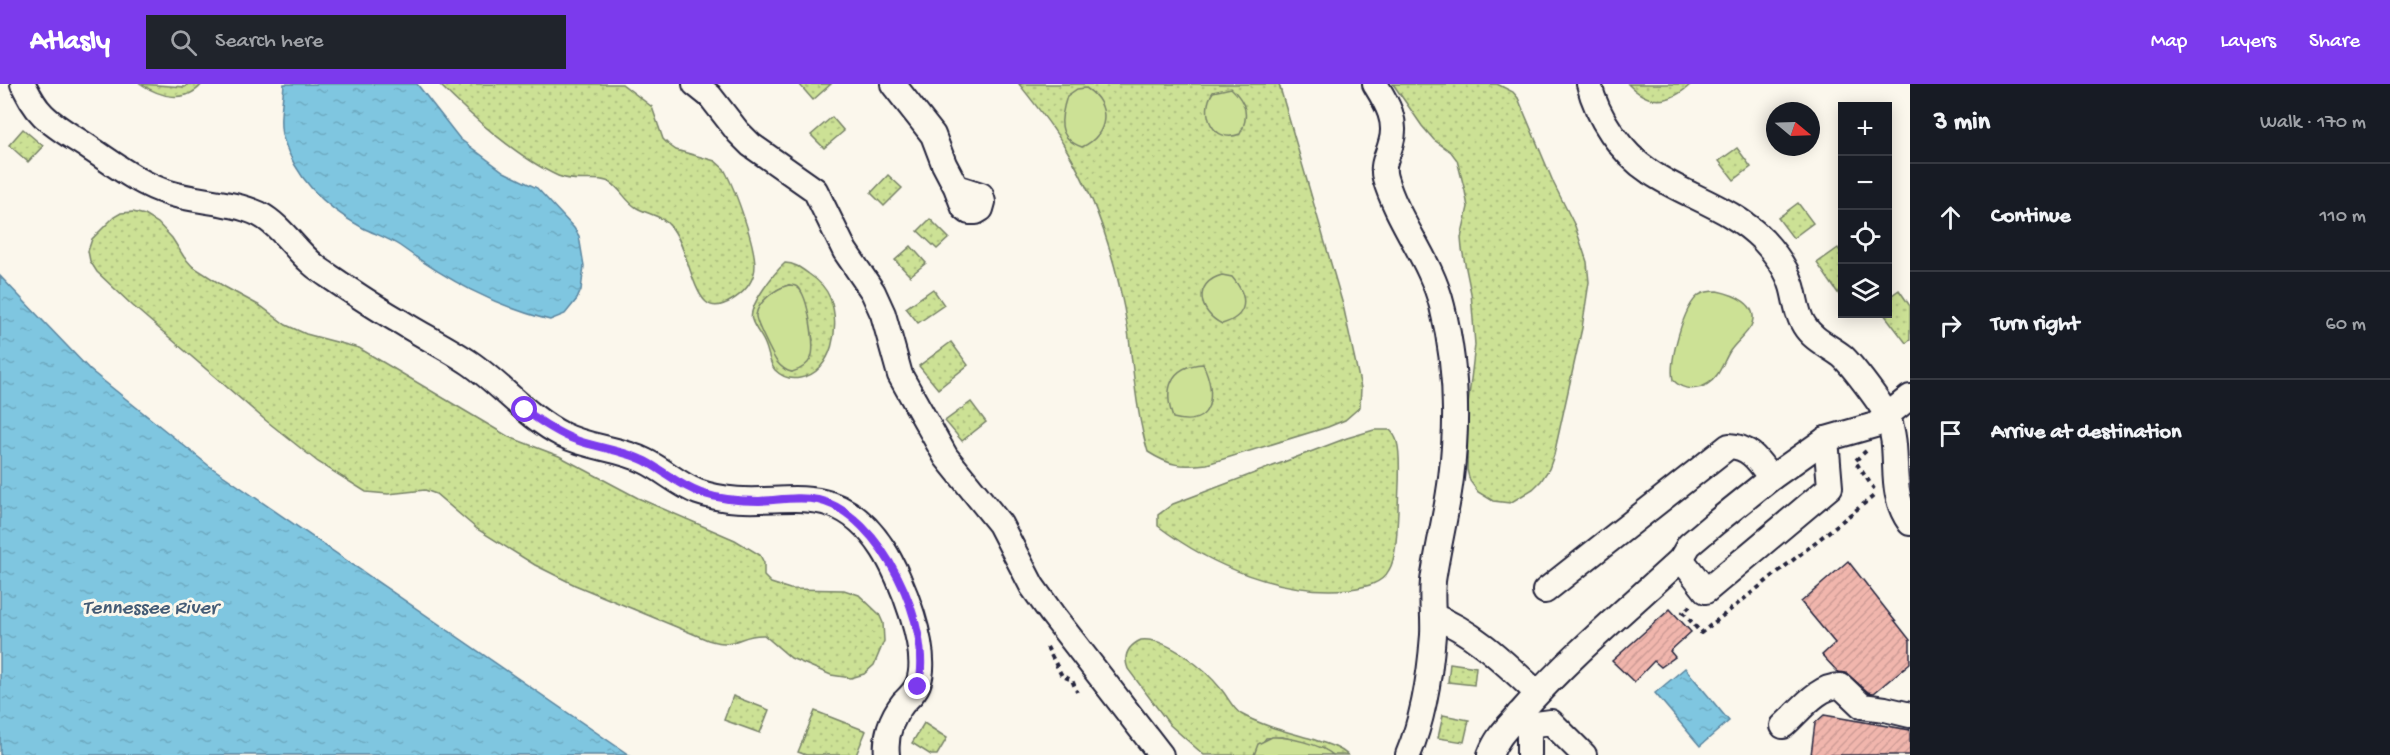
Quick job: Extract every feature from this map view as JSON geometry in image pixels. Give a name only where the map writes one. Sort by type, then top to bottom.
[{"type":"lane","points":[[23,84],[31,100],[51,123],[137,179],[169,193],[247,210],[262,216],[313,266],[398,321],[469,362],[525,410],[563,435],[644,460],[702,494],[736,500],[817,500],[833,504],[858,520],[881,547],[892,566],[907,598],[918,634],[920,678],[918,687],[903,704],[891,723],[887,755]]},
{"type":"lane","points":[[695,84],[710,96],[738,132],[752,145],[815,189],[845,251],[873,292],[883,314],[900,375],[946,458],[987,505],[1000,524],[1032,586],[1161,755]]},
{"type":"lane","points":[[893,84],[933,135],[956,187]]},
{"type":"lane","points":[[1375,84],[1391,112],[1393,123],[1392,143],[1383,162],[1384,175],[1396,206],[1422,254],[1438,291],[1449,340],[1455,426],[1451,476],[1433,580],[1432,636],[1423,708],[1408,755]]},
{"type":"lane","points":[[1589,84],[1602,117],[1634,159],[1667,182],[1730,214],[1764,241],[1789,276],[1801,320],[1805,326],[1824,345],[1848,363],[1888,415],[1892,435],[1896,493],[1899,505],[1910,524]]},
{"type":"lane","points":[[1529,755],[1524,719],[1537,693],[1681,559],[1689,545],[1771,478],[1826,439],[1875,425],[1910,397]]},
{"type":"lane","points":[[1681,559],[1706,591],[1830,487],[1826,439]]},
{"type":"lane","points":[[1545,591],[1729,446],[1739,446],[1749,451],[1771,478]]},
{"type":"lane","points":[[1433,616],[1460,628],[1537,693]]},
{"type":"lane","points":[[1784,726],[1817,694],[1830,686],[1841,686],[1862,706],[1910,715]]},
{"type":"lane","points":[[1841,686],[1844,713]]},
{"type":"lane","points":[[1490,755],[1494,744],[1505,728],[1524,719],[1551,722],[1584,755]]},
{"type":"path","points":[[1062,676],[1072,680],[1077,692]]},
{"type":"green space","points":[[141,84],[185,87],[188,84],[202,84],[188,94],[173,96],[148,89]]},
{"type":"green space","points":[[439,84],[622,84],[652,107],[663,139],[669,145],[676,150],[715,161],[724,169],[750,236],[755,264],[753,277],[748,285],[739,295],[726,303],[719,306],[709,304],[696,287],[682,246],[668,224],[633,205],[611,183],[565,178],[543,168],[495,135]]},
{"type":"green space","points":[[831,84],[813,100],[800,85]]},
{"type":"green space","points":[[1019,84],[1279,84],[1343,305],[1361,388],[1360,407],[1345,420],[1328,427],[1207,464],[1176,464],[1148,452],[1138,407],[1124,307],[1106,236],[1088,190],[1065,147]]},
{"type":"green space","points":[[1393,84],[1497,84],[1513,92],[1518,98],[1554,184],[1575,226],[1587,262],[1589,282],[1582,328],[1554,455],[1541,481],[1533,489],[1510,503],[1493,501],[1478,492],[1470,481],[1467,470],[1468,405],[1475,345],[1471,293],[1461,238],[1468,207],[1457,160],[1422,126]]},
{"type":"green space","points":[[1628,84],[1691,84],[1675,96],[1660,100],[1644,96]]},
{"type":"green space","points":[[1086,88],[1100,102],[1104,119],[1098,135],[1082,147],[1064,133],[1062,119],[1067,96],[1077,89]]},
{"type":"green space","points":[[1231,88],[1240,98],[1246,115],[1240,134],[1231,136],[1222,135],[1216,131],[1208,117],[1208,109],[1213,92]]},
{"type":"green space","points":[[832,117],[844,131],[824,148],[811,135]]},
{"type":"green space","points":[[23,129],[43,146],[28,162],[9,145]]},
{"type":"green space","points":[[1737,148],[1751,167],[1734,180],[1719,161]]},
{"type":"green space","points":[[888,175],[902,188],[884,206],[871,193]]},
{"type":"green space","points":[[1798,203],[1813,223],[1793,238],[1778,218]]},
{"type":"green space","points":[[133,212],[145,215],[158,223],[192,266],[262,307],[286,325],[306,334],[359,348],[509,437],[559,456],[638,498],[735,540],[760,555],[764,563],[764,576],[771,583],[790,589],[844,590],[859,595],[879,614],[883,623],[884,641],[874,665],[864,674],[851,678],[831,675],[791,658],[764,635],[725,643],[708,640],[575,585],[535,565],[477,529],[436,494],[425,490],[388,494],[366,492],[318,462],[264,419],[97,272],[90,261],[88,251],[92,239],[114,217],[121,213]]},
{"type":"green space","points":[[930,219],[949,238],[937,249],[918,231]]},
{"type":"green space","points":[[911,246],[926,263],[910,276],[895,260]]},
{"type":"green space","points":[[1838,248],[1838,293],[1817,263]]},
{"type":"green space","points":[[785,263],[801,268],[821,284],[830,298],[835,321],[832,346],[827,358],[811,374],[793,379],[775,370],[764,341],[752,320],[758,299]],"holes":[[[789,285],[800,289],[806,304],[813,340],[792,372],[783,368],[778,361],[760,327],[758,315],[763,303],[777,290]]]},
{"type":"green space","points":[[1222,275],[1232,277],[1238,284],[1244,305],[1237,316],[1222,324],[1208,313],[1202,298],[1206,284]]},
{"type":"green space","points":[[789,285],[797,287],[805,300],[812,343],[809,361],[792,372],[777,362],[756,318],[760,305],[769,296]]},
{"type":"green space","points":[[933,289],[944,305],[918,323],[906,308]]},
{"type":"green space","points":[[1899,290],[1910,306],[1910,340],[1906,343],[1887,318],[1892,318],[1892,295]]},
{"type":"green space","points":[[1717,291],[1737,298],[1749,306],[1753,318],[1751,326],[1730,351],[1712,380],[1702,387],[1690,389],[1673,380],[1673,360],[1678,335],[1693,301],[1699,295]]},
{"type":"green space","points":[[951,342],[968,365],[938,389],[919,366]]},
{"type":"green space","points":[[1203,364],[1210,386],[1209,406],[1197,418],[1187,420],[1173,418],[1169,398],[1172,381],[1183,369]]},
{"type":"green space","points":[[971,402],[986,422],[962,441],[945,421]]},
{"type":"green space","points":[[1374,430],[1390,430],[1393,434],[1397,440],[1400,466],[1394,557],[1386,575],[1372,584],[1350,589],[1324,590],[1273,583],[1248,575],[1201,554],[1158,526],[1158,515],[1173,504],[1347,438]]},
{"type":"green space","points":[[1141,640],[1151,640],[1174,649],[1196,664],[1224,692],[1241,714],[1268,726],[1333,746],[1348,755],[1333,755],[1321,748],[1283,737],[1266,738],[1254,755],[1204,755],[1170,725],[1128,669],[1126,656],[1133,645]]},
{"type":"green space","points":[[1450,663],[1476,667],[1474,685],[1448,682]]},
{"type":"green space","points":[[733,696],[769,710],[760,733],[724,720]]},
{"type":"green space","points":[[815,711],[866,731],[856,755],[806,755],[798,752]]},
{"type":"green space","points":[[1443,715],[1469,720],[1464,742],[1438,738]]},
{"type":"green space","points":[[924,723],[947,738],[937,755],[931,755],[912,743]]},
{"type":"green space","points":[[1272,737],[1304,742],[1333,755],[1254,755],[1258,744]]},
{"type":"water","points":[[284,84],[417,84],[460,139],[504,172],[537,188],[574,228],[579,236],[584,266],[581,290],[577,299],[565,314],[550,320],[529,314],[471,290],[435,270],[395,243],[349,220],[314,191],[296,167],[289,153],[281,125]]},
{"type":"water","name":"Tennessee River","points":[[0,276],[90,370],[208,465],[629,755],[0,755]]},
{"type":"water","points":[[1685,668],[1729,721],[1700,746],[1655,693]]},
{"type":"building","points":[[1848,561],[1910,640],[1910,663],[1874,693],[1868,692],[1846,673],[1838,672],[1822,655],[1835,643],[1801,602]]},
{"type":"building","points":[[1670,609],[1691,632],[1670,651],[1675,657],[1661,667],[1654,661],[1634,682],[1612,661]]},
{"type":"building","points":[[1824,715],[1910,730],[1910,755],[1811,755],[1815,723]]},
{"type":"route","points":[[525,410],[563,435],[644,460],[702,494],[736,500],[817,500],[833,504],[844,510],[858,520],[881,547],[907,598],[918,634],[920,666],[918,687]]}]
